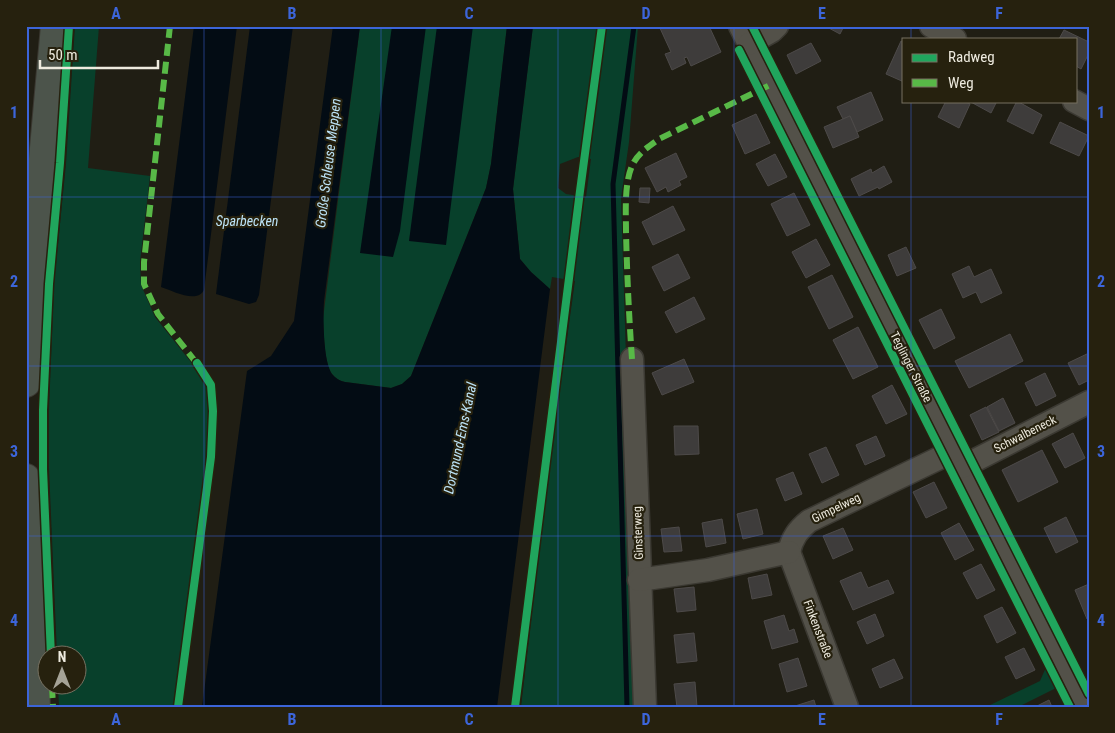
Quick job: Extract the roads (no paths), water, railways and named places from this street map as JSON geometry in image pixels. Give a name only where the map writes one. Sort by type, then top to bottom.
[{"type":"main road","points":[[26,383],[37,226],[55,26]]},
{"type":"main road","points":[[26,478],[36,707]]},
{"type":"street","points":[[744,35],[772,31],[777,26]]},
{"type":"street","points":[[931,26],[953,38]]},
{"type":"street","name":"Teglinger Straße","points":[[744,35],[1083,707]]},
{"type":"street","points":[[1076,102],[1089,109]]},
{"type":"street","name":"Ginsterweg","points":[[632,359],[645,707]]},
{"type":"street","name":"Schwalbeneck","points":[[958,459],[1089,402]]},
{"type":"street","name":"Gimpelweg","points":[[789,552],[792,540],[809,521],[958,459]]},
{"type":"street","points":[[639,580],[708,570],[789,552]]},
{"type":"street","name":"Finkenstraße","points":[[789,552],[846,707]]},
{"type":"water","name":"Sparbecken","points":[[194,26],[237,26],[204,290],[201,294],[190,296],[161,287]]},
{"type":"water","name":"Sparbecken","points":[[250,26],[293,26],[259,295],[256,302],[249,304],[216,294]]},
{"type":"water","points":[[333,26],[360,26],[324,301],[325,349],[332,374],[341,381],[391,388],[402,384],[411,376],[486,188],[491,164],[507,26],[533,26],[513,189],[520,259],[550,289],[497,707],[202,707],[247,371],[271,356],[294,321]]},
{"type":"water","points":[[392,26],[426,26],[400,231],[393,257],[360,253]]},
{"type":"water","points":[[437,26],[473,26],[446,245],[409,241]]},
{"type":"waterway","points":[[627,707],[613,184],[634,26]]},
{"type":"water label","name":"Große Schleuse Meppen","points":[[328,163]]},
{"type":"water label","name":"Dortmund-Ems-Kanal","points":[[460,438]]}]
